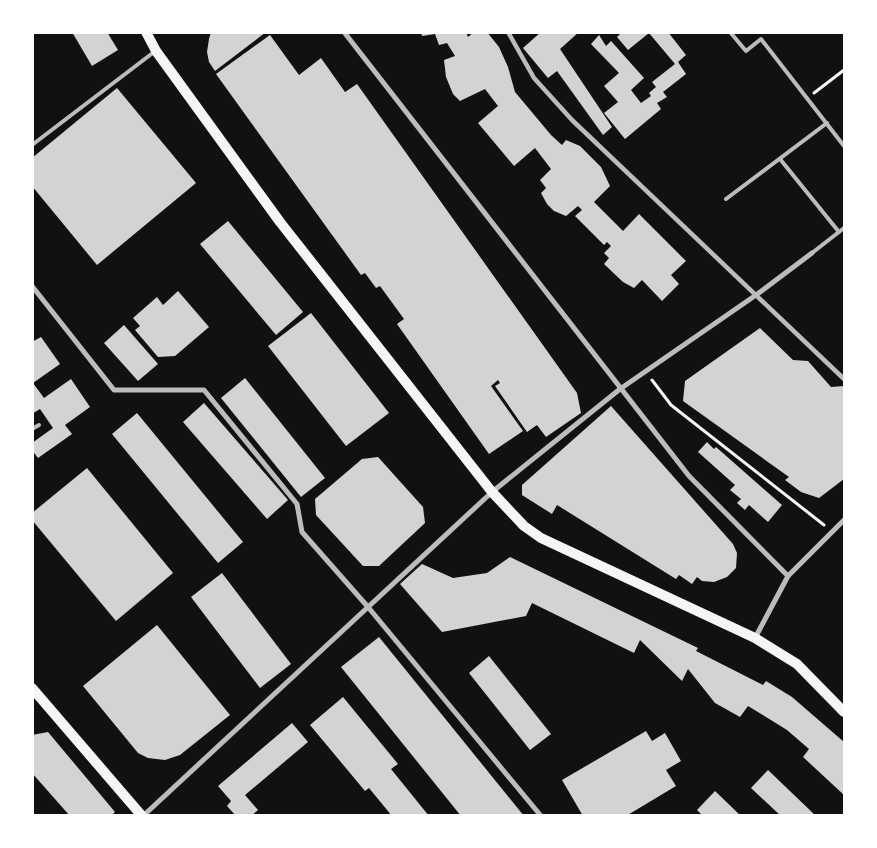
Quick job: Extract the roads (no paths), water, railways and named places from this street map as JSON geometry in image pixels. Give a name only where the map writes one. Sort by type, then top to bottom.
[{"type":"main road","points":[[146,32],[156,51],[280,222],[492,492],[524,526],[541,538],[755,638],[797,664],[844,712]]},
{"type":"main road","points":[[32,688],[142,816]]},
{"type":"street","points":[[344,32],[689,476],[788,576]]},
{"type":"street","points":[[508,32],[534,78],[572,120],[844,379]]},
{"type":"street","points":[[142,816],[492,492],[620,389],[756,295],[812,253]]},
{"type":"street","points":[[32,286],[114,390],[204,390],[297,504],[302,532],[368,607],[541,816]]},
{"type":"street","points":[[755,638],[788,576],[844,520]]},
{"type":"lane","points":[[730,32],[746,51],[761,40],[844,146]]},
{"type":"lane","points":[[32,145],[156,51]]},
{"type":"lane","points":[[726,199],[827,123]]},
{"type":"lane","points":[[780,159],[839,232]]},
{"type":"lane","points":[[812,253],[844,228]]},
{"type":"lane","points":[[32,429],[39,425]]}]
